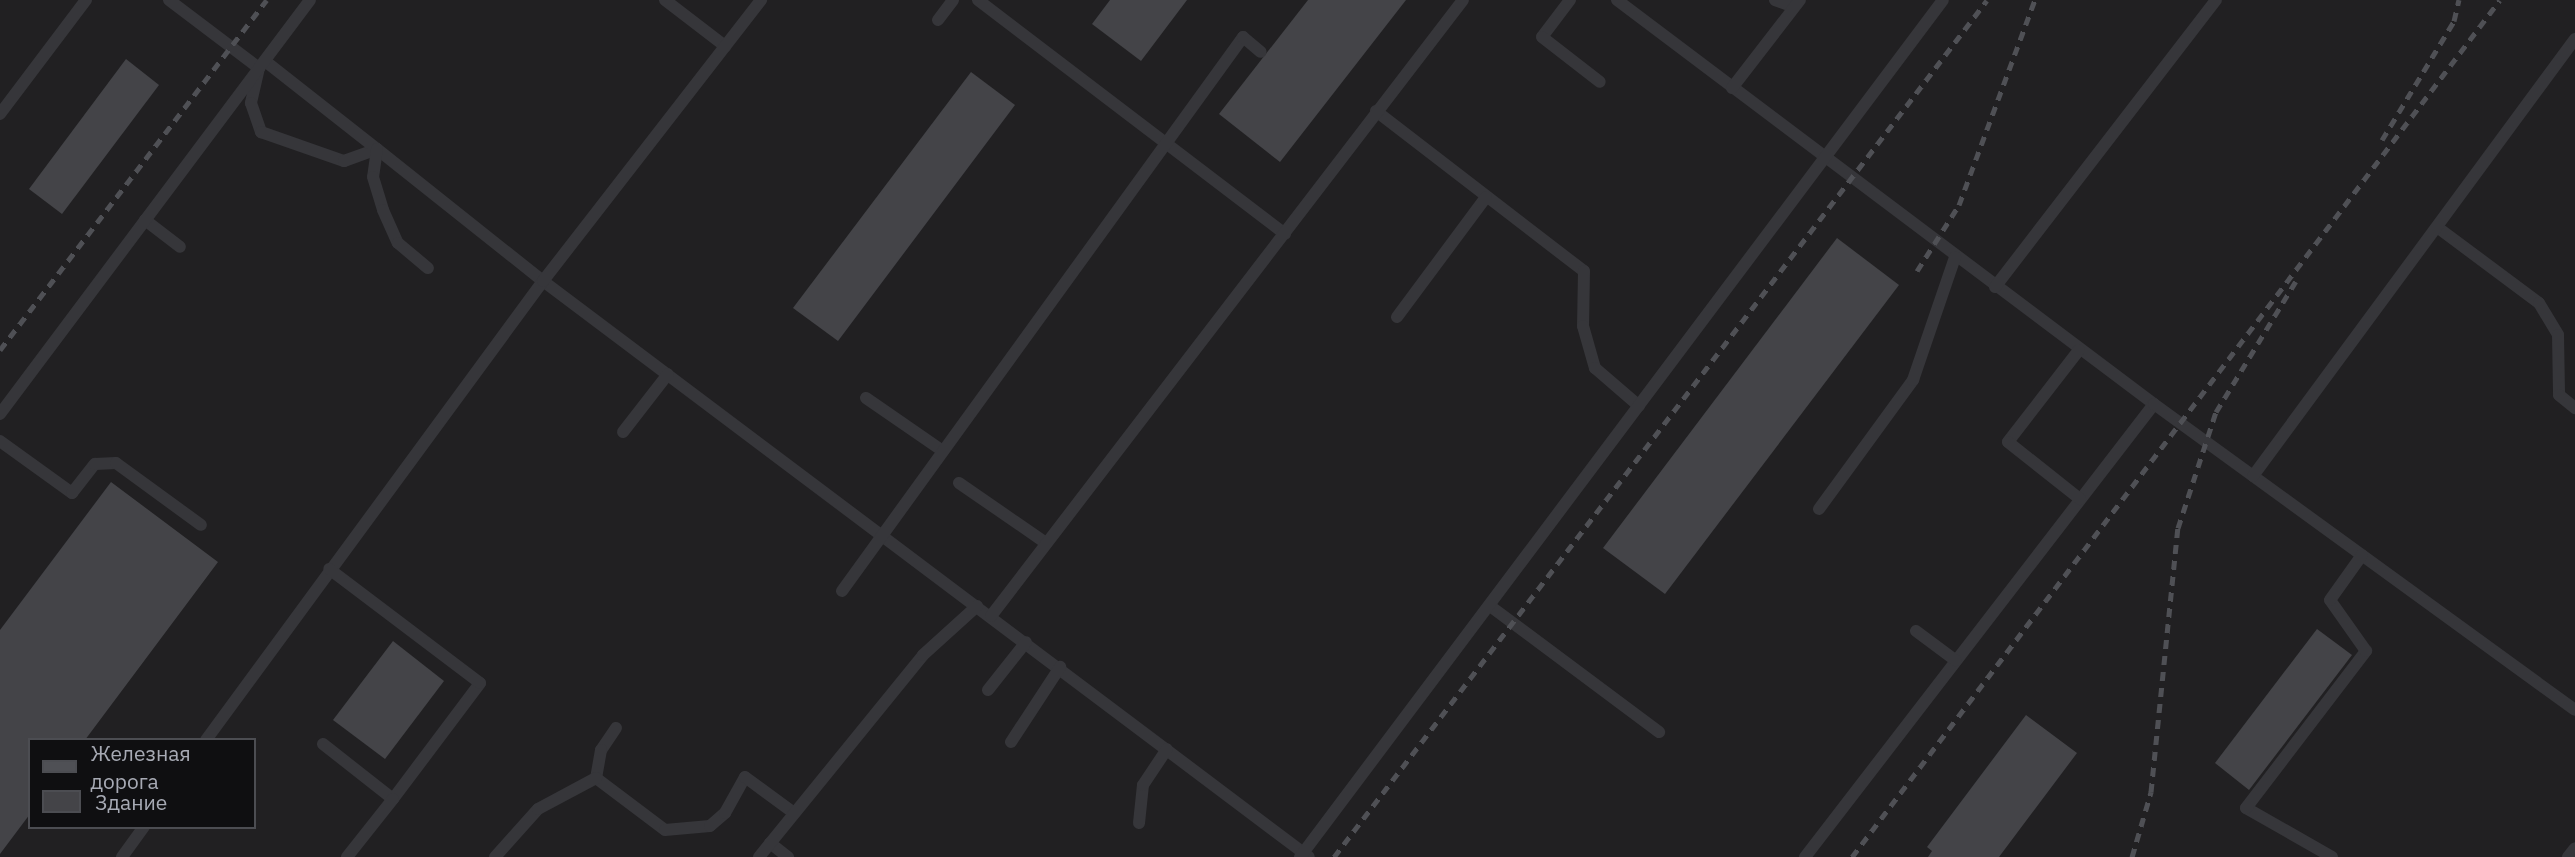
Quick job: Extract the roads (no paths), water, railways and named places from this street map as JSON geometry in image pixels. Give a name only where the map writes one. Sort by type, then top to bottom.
[{"type":"lane","points":[[0,114],[86,0]]},
{"type":"lane","points":[[169,0],[262,64],[377,149],[543,281],[1060,667],[1304,855],[1943,0]]},
{"type":"lane","points":[[0,414],[310,0]]},
{"type":"lane","points":[[665,0],[725,46]]},
{"type":"lane","points":[[207,738],[543,281],[761,0]]},
{"type":"lane","points":[[937,20],[953,0]]},
{"type":"lane","points":[[978,0],[1285,233]]},
{"type":"lane","points":[[991,616],[1463,0]]},
{"type":"lane","points":[[1570,0],[1542,37],[1600,82]]},
{"type":"lane","points":[[1617,0],[2079,350],[2574,706]]},
{"type":"lane","points":[[1732,88],[1797,4],[1775,0]]},
{"type":"lane","points":[[1995,287],[2216,0]]},
{"type":"lane","points":[[842,591],[940,450],[1243,37],[1261,52]]},
{"type":"lane","points":[[2253,476],[2575,39]]},
{"type":"lane","points":[[262,64],[251,103],[261,132],[344,161],[377,149]]},
{"type":"lane","points":[[1376,111],[1584,271],[1583,326],[1592,361],[1639,407]]},
{"type":"lane","points":[[377,149],[373,177],[383,210],[398,243],[428,268]]},
{"type":"lane","points":[[1397,317],[1486,197]]},
{"type":"lane","points":[[145,220],[180,247]]},
{"type":"lane","points":[[2437,227],[2539,303],[2558,335],[2559,396],[2575,408]]},
{"type":"lane","points":[[1819,509],[1913,380],[1955,257]]},
{"type":"lane","points":[[2079,350],[2008,442],[2080,499]]},
{"type":"lane","points":[[623,432],[668,374]]},
{"type":"lane","points":[[866,398],[940,450]]},
{"type":"lane","points":[[1805,857],[2154,404]]},
{"type":"lane","points":[[0,441],[72,493],[95,464],[116,463],[201,525]]},
{"type":"lane","points":[[959,483],[1046,543]]},
{"type":"lane","points":[[2332,857],[2246,808],[2366,651],[2330,600],[2361,555]]},
{"type":"lane","points":[[329,569],[480,683],[347,857]]},
{"type":"lane","points":[[759,857],[923,655],[977,606]]},
{"type":"lane","points":[[1490,606],[1659,732]]},
{"type":"lane","points":[[1916,631],[1955,660]]},
{"type":"lane","points":[[988,690],[1026,642]]},
{"type":"lane","points":[[1011,742],[1060,667]]},
{"type":"lane","points":[[596,778],[601,750],[616,728]]},
{"type":"lane","points":[[323,744],[393,799]]},
{"type":"lane","points":[[1139,823],[1143,785],[1167,749]]},
{"type":"lane","points":[[596,778],[665,831],[710,827],[725,813],[745,778],[794,813]]},
{"type":"lane","points":[[495,857],[538,809],[596,778]]},
{"type":"lane","points":[[122,857],[143,829]]},
{"type":"lane","points":[[769,843],[788,857]]},
{"type":"lane","points":[[2568,857],[2575,848]]},
{"type":"railway","points":[[0,350],[267,0]]},
{"type":"railway","points":[[1334,857],[1987,0]]},
{"type":"railway","points":[[1917,271],[1959,205],[2035,0]]},
{"type":"railway","points":[[2382,140],[2454,21],[2459,0]]},
{"type":"railway","points":[[1852,857],[2500,0]]},
{"type":"railway","points":[[2132,857],[2151,792],[2178,528],[2216,412],[2296,281]]}]
